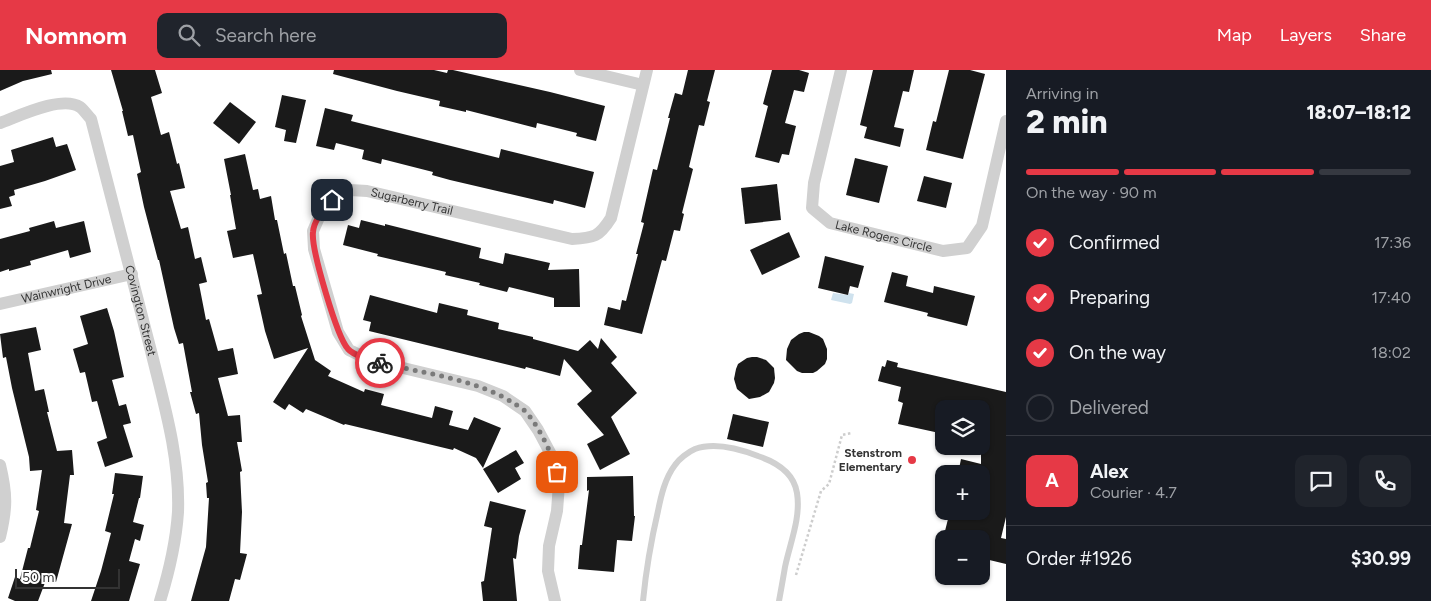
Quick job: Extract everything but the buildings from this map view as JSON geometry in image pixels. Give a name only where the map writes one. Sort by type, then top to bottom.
[{"type":"street","points":[[580,70],[643,85]]},
{"type":"street","name":"Sugarberry Trail","points":[[555,601],[548,572],[549,546],[557,511],[559,484],[554,460],[538,430],[525,411],[503,396],[478,386],[370,360],[348,350],[338,332],[314,249],[313,231],[320,215],[332,200],[350,190],[367,191],[572,239],[591,238],[603,231],[611,218],[647,70]]},
{"type":"street","name":"Lake Rogers Circle","points":[[841,70],[814,183],[812,208],[830,223],[943,251],[967,248],[982,226],[1006,121]]},
{"type":"street","name":"Covington Street","points":[[0,123],[55,104],[68,104],[80,107],[90,119],[132,274],[170,430],[176,469],[178,511],[174,549],[160,601]]},
{"type":"street","name":"Wainwright Drive","points":[[0,304],[132,274]]},
{"type":"street","points":[[0,465],[5,488],[6,511],[0,537]]},
{"type":"lane","points":[[643,601],[647,563],[660,500],[667,478],[674,466],[694,450],[706,446],[719,446],[773,461],[784,469],[794,483],[797,492],[797,520],[785,567],[779,601]]},
{"type":"path","points":[[796,576],[821,491],[829,484],[842,435],[852,433]]},
{"type":"water","points":[[833,293],[854,294],[852,303],[831,300]]},
{"type":"way so far","points":[[380,363],[478,386],[503,396],[525,411],[538,430],[554,460],[557,472]]},
{"type":"place","name":"Stenstrom Elementary","points":[[912,460]]},
{"type":"route","points":[[332,200],[320,215],[313,231],[314,249],[338,332],[348,350],[380,363]]}]
